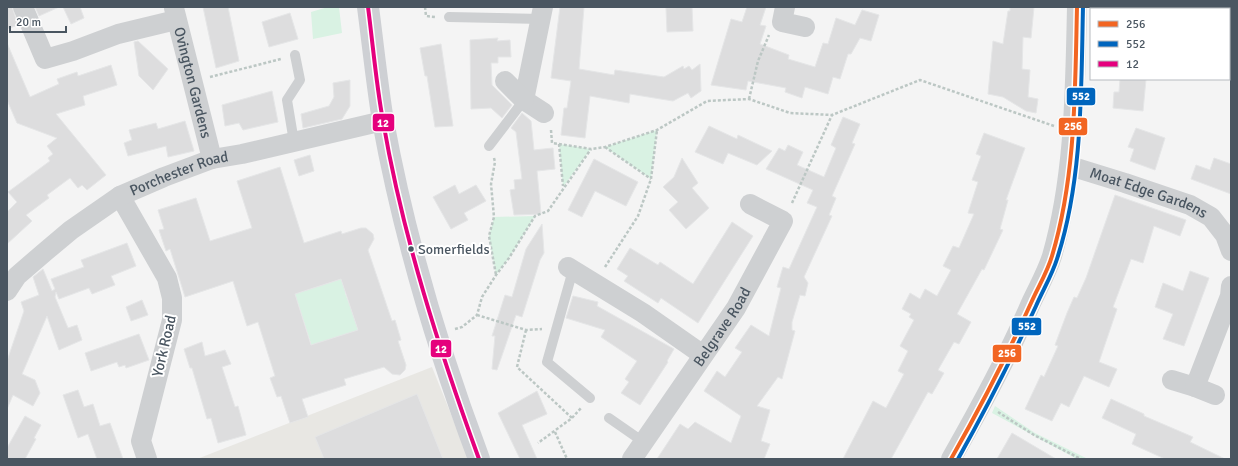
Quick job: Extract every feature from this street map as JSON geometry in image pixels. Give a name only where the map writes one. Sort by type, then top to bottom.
[{"type":"street","points":[[23,7],[45,59],[73,51],[175,13]]},
{"type":"street","points":[[368,7],[383,121],[417,271],[463,417],[479,459]]},
{"type":"street","points":[[951,459],[983,403],[1019,331],[1051,258],[1062,212],[1070,166],[1073,132],[1077,7]]},
{"type":"street","name":"Ovington Gardens","points":[[175,13],[212,159]]},
{"type":"street","points":[[524,100],[542,13]]},
{"type":"street","points":[[779,21],[805,27]]},
{"type":"street","points":[[505,81],[524,100],[544,113]]},
{"type":"street","name":"Porchester Road","points":[[10,278],[71,230],[120,196],[164,177],[212,159],[383,121]]},
{"type":"street","name":"Moat Edge Gardens","points":[[1070,166],[1190,205],[1211,217],[1225,235],[1231,251]]},
{"type":"street","name":"York Road","points":[[120,196],[167,278],[172,298],[172,320],[141,441],[147,459]]},
{"type":"street","points":[[750,204],[783,222]]},
{"type":"street","name":"Belgrave Road","points":[[632,459],[645,443],[736,308],[783,222]]},
{"type":"street","points":[[571,268],[643,313],[703,355]]},
{"type":"street","points":[[1195,387],[1230,296],[1231,286]]},
{"type":"street","points":[[1172,380],[1215,394]]},
{"type":"lane","points":[[449,17],[542,13]]},
{"type":"lane","points":[[294,142],[287,100],[300,80],[295,55]]},
{"type":"lane","points":[[489,146],[524,100]]},
{"type":"lane","points":[[571,268],[547,362],[590,398]]},
{"type":"lane","points":[[609,418],[645,443]]},
{"type":"path","points":[[750,99],[758,61],[779,21]]},
{"type":"path","points":[[192,82],[295,55]]},
{"type":"path","points":[[544,113],[551,117],[552,143],[591,149],[657,130],[681,114],[707,102],[750,99],[790,113],[832,115],[920,80],[1073,132]]},
{"type":"path","points":[[783,222],[832,115]]},
{"type":"path","points":[[593,283],[612,259],[638,216],[652,179],[657,130]]},
{"type":"path","points":[[559,144],[563,187]]},
{"type":"path","points":[[489,146],[495,162],[491,184],[494,217],[489,236],[496,275]]},
{"type":"path","points":[[605,146],[652,179]]},
{"type":"path","points":[[436,334],[462,328],[477,315],[482,297],[509,258],[535,216],[548,211],[563,187],[591,149]]},
{"type":"path","points":[[477,315],[526,330],[556,328]]},
{"type":"path","points":[[526,330],[518,367],[572,418],[555,432],[538,443]]},
{"type":"path","points":[[983,403],[1034,435],[1081,459]]},
{"type":"path","points":[[555,432],[567,459]]},
{"type":"shaded area","points":[[432,367],[469,459],[197,459]]},
{"type":"green space","points":[[328,7],[339,7],[342,33],[313,39],[311,12]]},
{"type":"green space","points":[[657,130],[651,179],[605,147]]},
{"type":"green space","points":[[559,144],[591,149],[563,187]]},
{"type":"green space","points":[[535,216],[509,258],[496,275],[489,236],[494,217]]},
{"type":"green space","points":[[299,256],[310,289],[350,276],[345,293],[354,317],[367,327],[313,350],[298,303],[287,306]]},
{"type":"green space","points":[[995,406],[1035,433],[1088,459],[1077,459],[992,413]]},
{"type":"building","points":[[7,7],[12,7],[18,25],[7,29]]},
{"type":"building","points":[[35,7],[59,7],[39,16]]},
{"type":"building","points":[[63,7],[80,7],[84,18],[71,24]]},
{"type":"building","points":[[203,7],[228,7],[239,61],[216,68]]},
{"type":"building","points":[[560,7],[584,7],[579,69],[614,75],[615,70],[664,77],[683,66],[684,69],[689,66],[692,70],[700,64],[701,91],[691,98],[688,93],[673,101],[630,94],[629,103],[590,96],[585,138],[561,135],[564,108],[567,108],[571,81],[551,78]]},
{"type":"building","points":[[692,7],[693,31],[667,32],[666,8]]},
{"type":"building","points":[[747,7],[766,7],[760,25],[766,26],[760,44],[789,55],[788,59],[815,67],[823,43],[828,44],[836,18],[855,25],[862,10],[879,15],[871,41],[860,38],[851,54],[848,54],[840,79],[833,77],[828,94],[805,87],[802,98],[785,92],[786,88],[748,81],[746,90],[711,85],[731,19],[742,22]]},
{"type":"building","points":[[1010,7],[1034,7],[1031,38],[1023,37],[1022,69],[1030,70],[1028,97],[1038,99],[1036,113],[1026,111],[1003,97],[988,94],[993,41],[1003,44],[1008,11],[1010,11]]},
{"type":"building","points":[[290,13],[298,39],[269,47],[262,22]]},
{"type":"building","points":[[498,38],[497,41],[510,40],[511,57],[498,57],[498,63],[491,63],[492,85],[512,105],[502,118],[491,108],[471,109],[470,40]]},
{"type":"building","points":[[138,41],[168,69],[153,90],[139,76],[134,42]]},
{"type":"building","points":[[7,43],[30,97],[59,84],[57,79],[77,72],[78,76],[111,65],[117,85],[83,96],[85,105],[56,114],[106,175],[87,190],[82,185],[78,188],[70,178],[47,195],[49,198],[26,215],[32,221],[7,244],[7,212],[17,202],[8,192],[50,161],[48,158],[53,154],[47,146],[57,138],[17,123],[7,100]]},
{"type":"building","points":[[441,44],[453,126],[435,127],[427,76],[425,76],[420,48]]},
{"type":"building","points":[[350,80],[350,106],[342,119],[303,128],[301,114],[329,106],[334,97],[333,83]]},
{"type":"building","points":[[1120,80],[1146,80],[1143,111],[1113,108],[1114,92],[1119,92]]},
{"type":"building","points":[[272,91],[278,122],[243,130],[239,123],[225,126],[222,105]]},
{"type":"building","points":[[522,113],[531,121],[534,150],[553,148],[555,169],[537,171],[541,214],[514,215],[510,190],[515,189],[514,180],[522,179],[516,132],[511,128]]},
{"type":"building","points":[[843,117],[860,124],[852,143],[855,144],[832,196],[836,198],[829,215],[832,216],[804,277],[808,283],[805,296],[800,295],[792,322],[792,330],[795,331],[782,379],[778,377],[757,406],[770,410],[761,441],[770,444],[764,459],[657,459],[680,424],[688,429],[695,422],[731,443],[741,416],[704,391],[717,371],[725,377],[742,352],[735,348],[751,325],[769,336],[781,288],[777,287],[783,267],[789,269],[817,207],[807,203],[813,190],[766,169],[779,148],[785,151],[788,145],[803,152],[797,165],[824,177],[836,148],[831,145]]},
{"type":"building","points":[[185,121],[194,151],[168,157],[166,146],[128,156],[124,143],[132,140],[129,130],[156,123],[158,129]]},
{"type":"building","points":[[709,126],[737,139],[738,135],[772,151],[757,165],[728,153],[723,164],[695,152]]},
{"type":"building","points":[[1136,128],[1165,138],[1155,170],[1130,161],[1134,149],[1128,147]]},
{"type":"building","points":[[984,133],[1025,148],[1006,200],[1008,200],[1000,229],[1003,230],[984,270],[982,269],[957,314],[971,322],[959,344],[954,342],[938,370],[944,373],[932,394],[928,392],[891,459],[843,459],[873,401],[886,408],[904,374],[898,371],[908,351],[900,346],[914,320],[909,317],[911,314],[902,309],[910,293],[920,299],[925,289],[937,296],[951,270],[943,266],[953,246],[959,248],[974,214],[968,213],[978,182],[972,180],[981,156],[976,154]]},
{"type":"building","points":[[310,155],[314,171],[299,176],[294,160]]},
{"type":"building","points":[[682,158],[698,183],[692,188],[709,208],[686,229],[669,210],[678,202],[663,187],[674,177]]},
{"type":"building","points":[[1214,158],[1231,164],[1231,194],[1191,179],[1196,165],[1210,170]]},
{"type":"building","points":[[594,159],[638,182],[626,206],[595,191],[582,217],[568,210]]},
{"type":"building","points":[[280,167],[304,243],[341,231],[342,234],[361,228],[366,228],[373,234],[374,239],[368,250],[392,321],[395,320],[401,340],[398,341],[406,365],[405,370],[400,375],[392,374],[384,367],[344,379],[346,385],[302,399],[308,417],[290,423],[281,396],[277,397],[270,378],[275,376],[258,322],[247,326],[233,281],[185,297],[170,249],[166,251],[159,230],[164,229],[158,210],[196,198],[210,241],[252,228],[237,181]],"holes":[[[341,279],[358,330],[311,345],[295,294]]]},
{"type":"building","points":[[455,185],[459,194],[476,185],[486,201],[464,213],[468,220],[451,229],[433,197]]},
{"type":"building","points":[[1115,195],[1186,220],[1180,236],[1154,226],[1143,263],[1131,259],[1113,307],[1117,309],[1099,362],[1117,369],[1109,387],[1084,376],[1069,407],[1061,403],[1052,421],[1025,409],[1041,375],[1044,377],[1058,346],[1055,345],[1067,313],[1074,297],[1077,298],[1086,278]]},
{"type":"building","points":[[732,222],[753,236],[698,323],[661,298],[658,303],[624,281],[628,276],[617,269],[630,248],[658,265],[660,262],[693,284]]},
{"type":"building","points":[[542,224],[544,253],[540,260],[522,317],[516,315],[497,370],[492,369],[495,336],[492,336],[505,295],[512,297],[526,249]]},
{"type":"building","points":[[127,243],[136,266],[111,276],[115,285],[92,294],[89,288],[59,299],[56,292],[55,297],[68,328],[77,325],[82,340],[59,350],[47,316],[22,374],[35,380],[40,393],[33,406],[13,395],[7,409],[7,361],[24,311],[21,302],[39,295],[33,277],[43,269],[52,291],[55,289],[51,279],[84,267],[81,260]]},
{"type":"building","points":[[1190,271],[1209,278],[1184,346],[1163,339],[1173,314],[1155,307],[1163,283],[1183,291]]},
{"type":"building","points":[[573,296],[598,302],[597,306],[674,349],[667,361],[668,362],[640,405],[621,393],[629,382],[625,379],[637,361],[601,337],[605,330],[566,318]]},
{"type":"building","points":[[142,300],[148,315],[131,321],[126,307]]},
{"type":"building","points":[[139,334],[149,360],[126,368],[125,365],[119,367],[117,362],[91,371],[85,353]]},
{"type":"building","points":[[202,342],[205,356],[225,350],[231,364],[222,367],[235,407],[238,406],[246,435],[218,443],[211,418],[207,419],[192,368],[190,368],[184,349]]},
{"type":"building","points":[[78,390],[84,407],[93,404],[100,426],[110,423],[123,459],[97,459],[88,434],[78,438],[63,395]]},
{"type":"building","points":[[537,391],[547,414],[522,425],[537,459],[520,459],[498,413]]},
{"type":"building","points":[[417,394],[443,459],[324,459],[315,437]]},
{"type":"building","points":[[1111,399],[1144,414],[1144,416],[1193,437],[1190,442],[1225,459],[1165,459],[1132,444],[1136,434],[1102,418]]},
{"type":"building","points":[[25,416],[41,425],[34,438],[36,439],[25,459],[7,459],[7,448]]},
{"type":"building","points":[[1012,433],[1056,459],[997,459]]},
{"type":"transit line","name":"12","points":[[368,7],[376,78],[391,164],[401,207],[436,334],[479,459]]},
{"type":"transit line","name":"256","points":[[951,459],[1003,362],[1052,256],[1060,226],[1070,164],[1075,101],[1077,7]]},
{"type":"transit line","name":"552","points":[[958,459],[1018,345],[1050,277],[1066,229],[1072,198],[1079,134],[1083,7]]},
{"type":"place","name":"Somerfields","points":[[411,249]]}]
